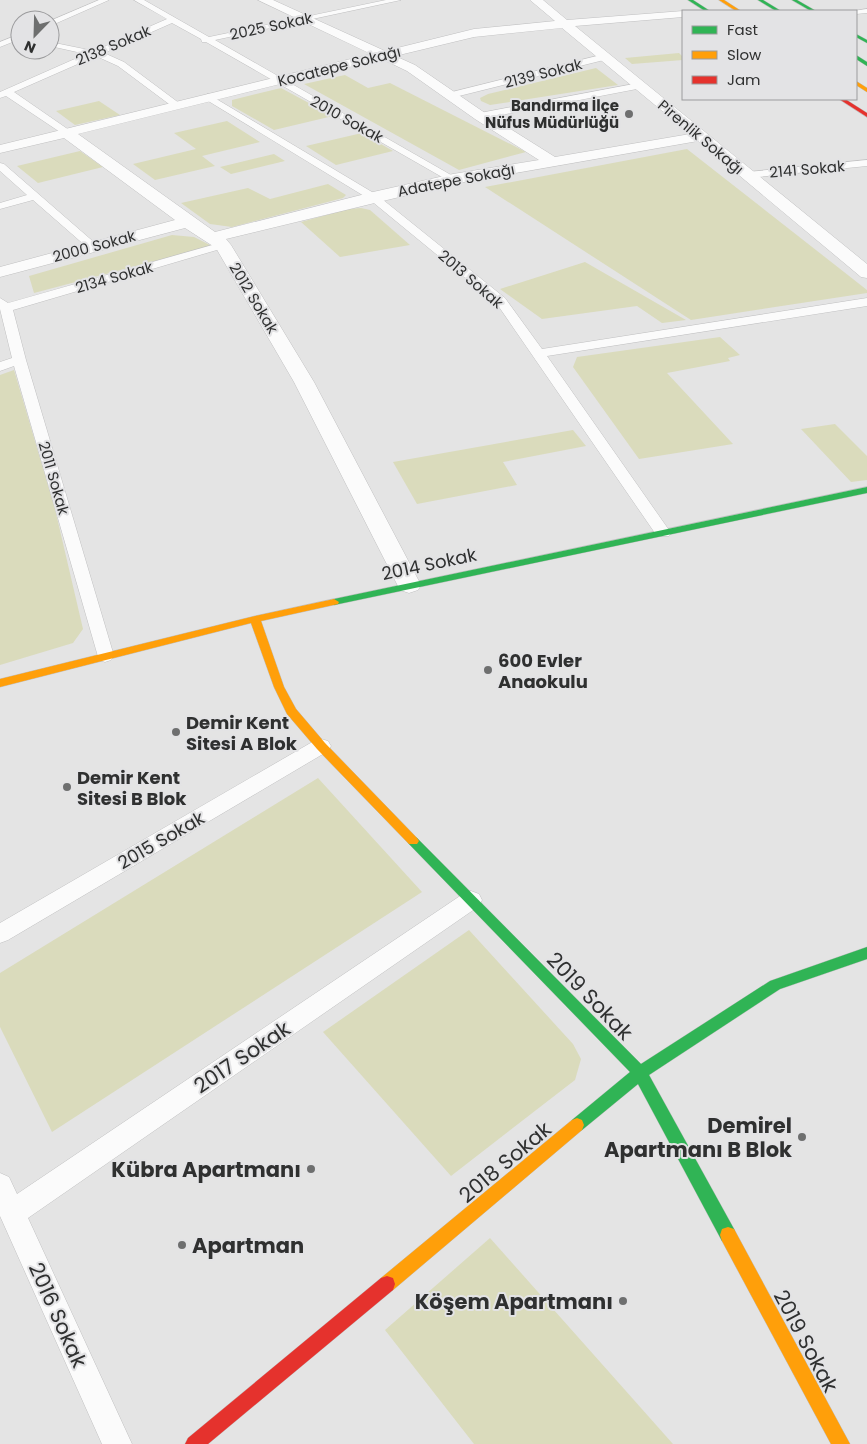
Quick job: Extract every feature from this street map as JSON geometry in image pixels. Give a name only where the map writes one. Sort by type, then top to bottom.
[{"type":"main road","points":[[690,0],[706,10]]},
{"type":"main road","points":[[721,0],[737,10]]},
{"type":"main road","points":[[760,0],[777,10]]},
{"type":"main road","points":[[794,0],[812,10]]},
{"type":"main road","points":[[844,100],[867,115]]},
{"type":"main road","name":"2014 Sokak","points":[[0,683],[255,619],[409,585],[867,490]]},
{"type":"main road","name":"2019 Sokak","points":[[255,619],[279,687],[291,711],[321,746],[640,1073],[841,1444]]},
{"type":"main road","name":"2018 Sokak","points":[[194,1444],[640,1073],[775,985],[867,953]]},
{"type":"street","points":[[264,0],[385,54],[411,68],[480,116],[551,161]]},
{"type":"street","name":"Pirenlik Sokağı","points":[[536,0],[867,273]]},
{"type":"street","name":"Kocatepe Sokağı","points":[[0,148],[483,31],[682,14]]},
{"type":"street","name":"2012 Sokak","points":[[66,132],[217,242],[304,382],[409,585]]},
{"type":"street","name":"Adatepe Sokağı","points":[[217,242],[373,197],[453,179],[703,136]]},
{"type":"street","name":"2000 Sokak","points":[[0,272],[188,222]]},
{"type":"lane","points":[[60,20],[105,0]]},
{"type":"lane","name":"2010 Sokak","points":[[138,0],[205,40],[453,179]]},
{"type":"lane","name":"2025 Sokak","points":[[205,40],[397,0]]},
{"type":"lane","name":"2138 Sokak","points":[[3,93],[94,52],[172,20]]},
{"type":"lane","points":[[60,46],[94,52],[121,64],[176,105]]},
{"type":"lane","name":"2139 Sokak","points":[[451,95],[605,57]]},
{"type":"lane","points":[[480,116],[640,86]]},
{"type":"lane","name":"2012 Sokak","points":[[3,93],[66,132]]},
{"type":"lane","name":"2013 Sokak","points":[[208,98],[373,197],[501,301],[663,533]]},
{"type":"lane","name":"2141 Sokak","points":[[748,175],[867,163]]},
{"type":"lane","points":[[0,166],[33,197],[92,246]]},
{"type":"lane","points":[[0,206],[33,197]]},
{"type":"lane","name":"2134 Sokak","points":[[3,305],[217,242]]},
{"type":"lane","points":[[539,353],[867,302]]},
{"type":"lane","name":"2011 Sokak","points":[[3,305],[105,656]]},
{"type":"lane","points":[[0,367],[19,360]]},
{"type":"lane","name":"2015 Sokak","points":[[0,934],[321,746]]},
{"type":"lane","name":"2017 Sokak","points":[[12,1213],[471,900]]},
{"type":"lane","name":"2016 Sokak","points":[[0,1186],[117,1444]]},
{"type":"green space","points":[[679,53],[682,56],[682,60],[632,64],[625,58]]},
{"type":"green space","points":[[596,68],[618,85],[490,105],[481,101],[480,98],[488,94]]},
{"type":"green space","points":[[345,75],[368,88],[390,83],[526,152],[459,170],[304,84]]},
{"type":"green space","points":[[281,88],[333,116],[274,130],[232,106],[232,100]]},
{"type":"green space","points":[[99,101],[120,115],[75,125],[56,111]]},
{"type":"green space","points":[[227,121],[260,142],[202,156],[215,166],[155,180],[133,164],[196,149],[174,133]]},
{"type":"green space","points":[[362,133],[393,151],[336,165],[306,146]]},
{"type":"green space","points":[[687,149],[867,290],[867,293],[691,320],[485,187]]},
{"type":"green space","points":[[80,151],[103,167],[38,183],[17,166]]},
{"type":"green space","points":[[274,154],[285,161],[231,174],[220,167]]},
{"type":"green space","points":[[328,184],[346,195],[343,198],[232,227],[210,224],[181,203],[248,188],[270,199]]},
{"type":"green space","points":[[361,208],[370,210],[410,245],[340,257],[301,222],[348,209]]},
{"type":"green space","points":[[172,235],[194,237],[212,246],[34,293],[29,276]]},
{"type":"green space","points":[[585,262],[686,320],[662,323],[637,306],[542,319],[500,289]]},
{"type":"green space","points":[[720,337],[740,355],[728,358],[730,361],[667,373],[733,444],[639,459],[573,367],[577,357]]},
{"type":"green space","points":[[14,370],[55,509],[83,629],[73,643],[0,665],[0,375]]},
{"type":"green space","points":[[835,424],[867,456],[867,480],[851,482],[801,429]]},
{"type":"green space","points":[[573,430],[586,446],[503,462],[517,485],[417,504],[393,462]]},
{"type":"green space","points":[[318,778],[422,892],[52,1132],[0,1027],[0,973]]},
{"type":"green space","points":[[469,930],[573,1044],[581,1059],[575,1080],[451,1176],[323,1032]]},
{"type":"green space","points":[[490,1238],[673,1444],[474,1444],[385,1330]]},
{"type":"traffic: fast","points":[[690,0],[706,10]]},
{"type":"traffic: fast","points":[[760,0],[777,10]]},
{"type":"traffic: fast","points":[[794,0],[812,10]]},
{"type":"traffic: fast","points":[[857,36],[867,42]]},
{"type":"traffic: fast","points":[[857,58],[867,64]]},
{"type":"traffic: fast","points":[[334,602],[867,490]]},
{"type":"traffic: fast","points":[[413,841],[640,1073],[728,1235]]},
{"type":"traffic: fast","points":[[577,1125],[640,1073],[775,985],[867,953]]},
{"type":"traffic: slow","points":[[721,0],[737,10]]},
{"type":"traffic: slow","points":[[857,84],[867,90]]},
{"type":"traffic: slow","points":[[0,683],[255,619],[334,602]]},
{"type":"traffic: slow","points":[[255,619],[279,687],[291,711],[321,746],[413,841]]},
{"type":"traffic: slow","points":[[387,1284],[577,1125]]},
{"type":"traffic: slow","points":[[728,1235],[841,1444]]},
{"type":"traffic: jam","points":[[844,100],[867,115]]},
{"type":"traffic: jam","points":[[194,1444],[387,1284]]},
{"type":"place","name":"Bandırma İlçe Nüfus Müdürlüğü","points":[[629,114]]},
{"type":"place","name":"600 Evler Anaokulu","points":[[488,670]]},
{"type":"place","name":"Demir Kent Sitesi A Blok","points":[[176,732]]},
{"type":"place","name":"Demir Kent Sitesi B Blok","points":[[67,787]]},
{"type":"place","name":"Demirel Apartmanı B Blok","points":[[802,1137]]},
{"type":"place","name":"Kübra Apartmanı","points":[[311,1169]]},
{"type":"place","name":"Apartman","points":[[182,1245]]},
{"type":"place","name":"Köşem Apartmanı","points":[[623,1301]]}]
